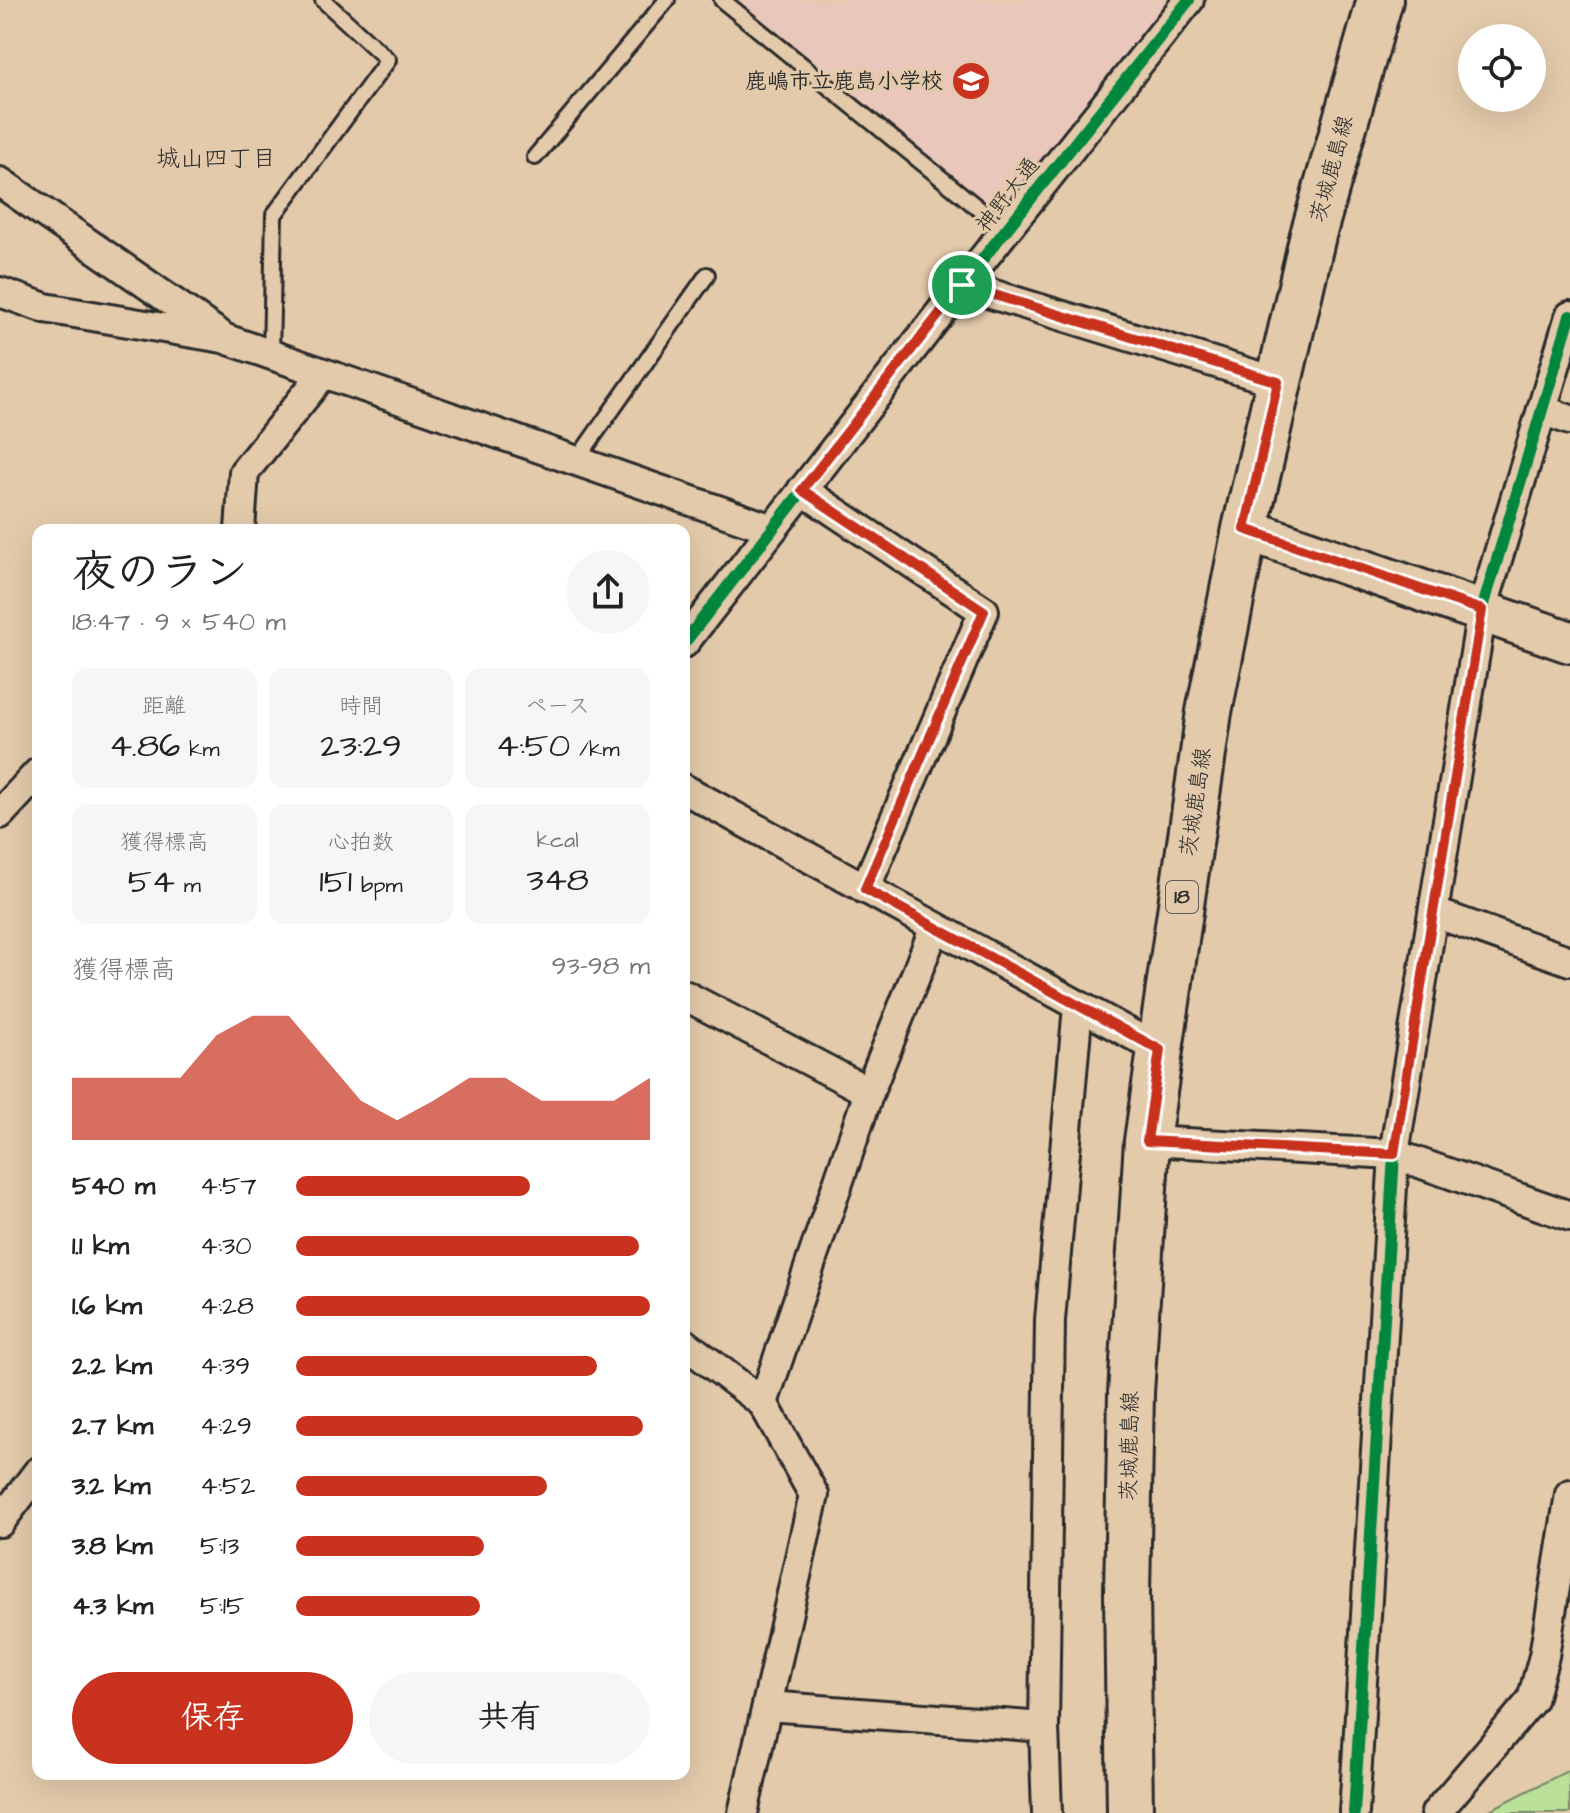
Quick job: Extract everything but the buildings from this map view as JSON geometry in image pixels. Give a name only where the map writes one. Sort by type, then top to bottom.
[{"type":"main road","name":"茨城鹿島線","points":[[1130,1813],[1127,1593],[1131,1393],[1147,1141],[1209,712],[1245,529],[1313,235],[1380,0]]},
{"type":"street","name":"神野大通","points":[[690,635],[1005,230],[1189,0]]},
{"type":"street","points":[[0,182],[223,338]]},
{"type":"street","points":[[962,285],[1278,382]]},
{"type":"street","points":[[0,292],[45,308],[223,338],[772,529]]},
{"type":"street","points":[[1354,1813],[1394,1154],[1482,610],[1570,316]]},
{"type":"street","points":[[240,524],[244,472],[323,374]]},
{"type":"street","points":[[1542,410],[1570,420]]},
{"type":"street","points":[[802,490],[984,611],[865,889]]},
{"type":"street","points":[[1245,529],[1570,642]]},
{"type":"street","points":[[3,805],[32,778]]},
{"type":"street","points":[[690,792],[1160,1050]]},
{"type":"street","points":[[1435,913],[1570,961]]},
{"type":"street","points":[[763,1403],[869,1092],[935,927]]},
{"type":"street","points":[[690,998],[869,1092]]},
{"type":"street","points":[[1047,1813],[1044,1727],[1050,1320],[1078,1006]]},
{"type":"street","points":[[1147,1141],[1394,1154],[1570,1216]]},
{"type":"street","points":[[690,1348],[763,1403],[814,1495],[743,1813]]},
{"type":"street","points":[[0,1522],[32,1480]]},
{"type":"street","points":[[1436,1813],[1532,1700],[1544,1656],[1570,1494]]},
{"type":"street","points":[[768,1706],[1044,1727]]},
{"type":"lane","points":[[271,355],[274,215],[388,60],[323,0]]},
{"type":"lane","points":[[535,157],[667,0]]},
{"type":"lane","points":[[722,0],[1005,230]]},
{"type":"lane","points":[[576,461],[707,275]]},
{"type":"shaded area","name":"鹿嶋市立鹿島小学校","points":[[739,0],[1169,0],[1039,162],[1005,214],[992,207]]},
{"type":"green space","points":[[1569,1770],[1570,1813],[1484,1813]]},
{"type":"cycle path","points":[[690,635],[962,285],[1189,0]]},
{"type":"cycle path","points":[[1354,1813],[1394,1154],[1482,610],[1570,316]]},
{"type":"place","name":"鹿嶋市立鹿島小学校","points":[[971,81]]},
{"type":"district","name":"城山四丁目","points":[[216,159]]},
{"type":"route","points":[[962,285],[1278,382],[1245,529],[1482,610],[1394,1154],[1147,1141],[1160,1050],[865,889],[984,611],[802,490],[962,285]]}]
